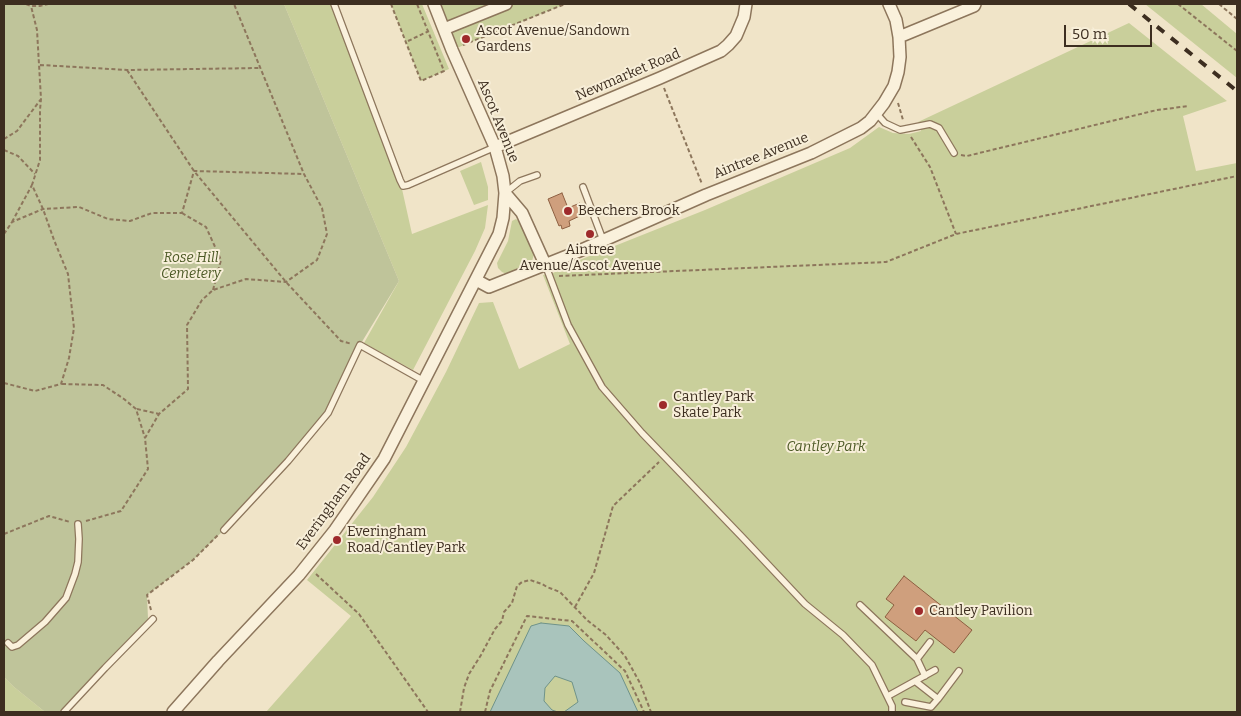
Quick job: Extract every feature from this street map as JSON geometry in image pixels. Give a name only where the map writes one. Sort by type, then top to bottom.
[{"type":"street","name":"Ascot Avenue","points":[[434,4],[495,147],[503,176],[505,193],[503,218],[499,234],[476,280]]},
{"type":"street","points":[[443,27],[506,4]]},
{"type":"street","name":"Newmarket Road","points":[[495,147],[720,51],[736,36],[744,17],[746,4]]},
{"type":"street","name":"Aintree Avenue","points":[[476,280],[489,287],[706,195],[811,153],[861,128],[870,121],[884,103],[894,86],[898,72],[900,57],[899,37],[896,20],[889,4]]},
{"type":"street","points":[[899,37],[975,4]]},
{"type":"street","points":[[505,193],[522,213],[545,264]]},
{"type":"street","name":"Everingham Road","points":[[172,712],[299,575],[339,523],[384,459],[476,280]]},
{"type":"lane","points":[[334,4],[403,186],[495,147]]},
{"type":"lane","points":[[876,113],[886,123],[900,130],[930,124],[939,128],[954,153]]},
{"type":"lane","points":[[505,193],[520,181],[537,174]]},
{"type":"lane","points":[[582,187],[603,240]]},
{"type":"lane","points":[[545,264],[568,325],[602,387],[642,433],[805,604],[843,636],[872,665],[888,696],[892,712]]},
{"type":"lane","points":[[224,530],[265,487],[328,412],[360,345],[424,381]]},
{"type":"lane","points":[[8,643],[12,647],[18,644],[45,622],[66,598],[78,562],[78,524]]},
{"type":"lane","points":[[860,605],[917,659],[925,676]]},
{"type":"lane","points":[[64,712],[153,619]]},
{"type":"lane","points":[[917,659],[930,642]]},
{"type":"lane","points":[[888,696],[935,670]]},
{"type":"lane","points":[[905,702],[931,707],[959,671]]},
{"type":"lane","points":[[915,681],[938,699]]},
{"type":"path","points":[[26,4],[31,6],[48,4]]},
{"type":"path","points":[[145,438],[159,414],[188,389],[187,325],[202,300],[213,290],[246,279],[286,282],[317,260],[327,234],[322,208],[304,174],[234,4]]},
{"type":"path","points":[[391,4],[421,81],[444,71],[417,4]]},
{"type":"path","points":[[452,50],[565,4]]},
{"type":"path","points":[[1178,4],[1237,51]]},
{"type":"path","points":[[1219,4],[1237,19]]},
{"type":"path","points":[[4,234],[32,185],[40,160],[40,65],[31,6]]},
{"type":"path","points":[[408,40],[443,27]]},
{"type":"path","points":[[40,65],[127,70],[260,68]]},
{"type":"path","points":[[127,70],[194,171],[286,282],[342,341],[360,345]]},
{"type":"path","points":[[660,78],[706,195]]},
{"type":"path","points":[[894,86],[905,129],[930,167],[956,234]]},
{"type":"path","points":[[4,139],[17,131],[41,99]]},
{"type":"path","points":[[954,153],[966,156],[1158,110],[1189,106]]},
{"type":"path","points":[[4,150],[18,156],[35,174]]},
{"type":"path","points":[[194,171],[304,174]]},
{"type":"path","points":[[182,213],[194,171]]},
{"type":"path","points":[[549,276],[886,262],[956,234],[1237,176]]},
{"type":"path","points":[[32,185],[68,274],[74,328],[69,358],[61,384]]},
{"type":"path","points":[[12,222],[43,209],[79,207],[108,219],[130,221],[152,213],[182,213],[206,227],[221,260],[213,290]]},
{"type":"path","points":[[4,383],[34,392],[61,384],[103,385],[136,409],[159,414]]},
{"type":"path","points":[[4,534],[49,516],[78,524],[121,510],[148,469],[145,438],[136,409]]},
{"type":"path","points":[[574,608],[594,572],[613,506],[665,457]]},
{"type":"path","points":[[153,619],[147,595],[192,560],[224,530]]},
{"type":"path","points":[[305,567],[314,572],[359,614],[428,712]]},
{"type":"path","points":[[460,712],[464,688],[469,674],[495,629],[502,621],[504,612],[512,603],[517,586],[522,582],[530,580],[560,592],[574,608],[606,635],[625,656],[640,683],[651,712]]},
{"type":"path","points":[[485,712],[490,691],[527,616],[572,622],[625,671],[644,712]]},
{"type":"green space","name":"Rose Hill Cemetery","points":[[4,4],[284,4],[399,281],[360,345],[328,413],[224,530],[193,560],[147,595],[148,619],[59,712],[45,712],[4,677]]},
{"type":"green space","points":[[284,4],[334,4],[400,180],[412,234],[488,205],[485,228],[475,251],[413,370],[364,343],[399,281]]},
{"type":"green space","points":[[391,4],[422,4],[449,69],[421,81]]},
{"type":"green space","points":[[434,4],[565,4],[452,50]]},
{"type":"green space","points":[[1145,4],[1201,4],[1237,34],[1237,78]]},
{"type":"green space","name":"Cantley Park","points":[[1129,23],[1227,101],[1183,116],[1196,171],[1237,163],[1237,712],[266,712],[351,616],[307,580],[373,497],[406,447],[446,372],[479,303],[493,302],[519,369],[570,344],[543,275],[553,273],[582,259],[705,210],[850,148],[879,127],[893,133],[909,134],[921,131],[918,122]]},
{"type":"green space","points":[[481,162],[488,187],[488,200],[474,205],[460,171]]},
{"type":"green space","points":[[516,219],[521,223],[534,254],[531,265],[507,274],[498,268],[497,263],[508,241],[512,221]]},
{"type":"green space","points":[[4,677],[14,687],[45,712],[4,712]]},
{"type":"water","points":[[541,623],[569,626],[620,673],[638,712],[564,712],[578,702],[572,682],[555,676],[545,688],[544,701],[552,710],[558,712],[490,712],[531,626]]},
{"type":"building","name":"Beechers Brook","points":[[562,193],[568,208],[580,203],[584,214],[569,221],[570,226],[562,229],[548,199]]},
{"type":"building","name":"Cantley Pavilion","points":[[904,576],[972,630],[954,653],[925,630],[916,641],[885,617],[894,605],[886,599]]},
{"type":"railway","points":[[1129,4],[1237,91]]},
{"type":"place","name":"Ascot Avenue/Sandown Gardens","points":[[466,39]]},
{"type":"place","name":"Beechers Brook","points":[[568,211]]},
{"type":"place","name":"Aintree Avenue/Ascot Avenue","points":[[590,234]]},
{"type":"place","name":"Cantley Park Skate Park","points":[[663,405]]},
{"type":"place","name":"Everingham Road/Cantley Park","points":[[337,540]]},
{"type":"place","name":"Cantley Pavilion","points":[[919,611]]}]
